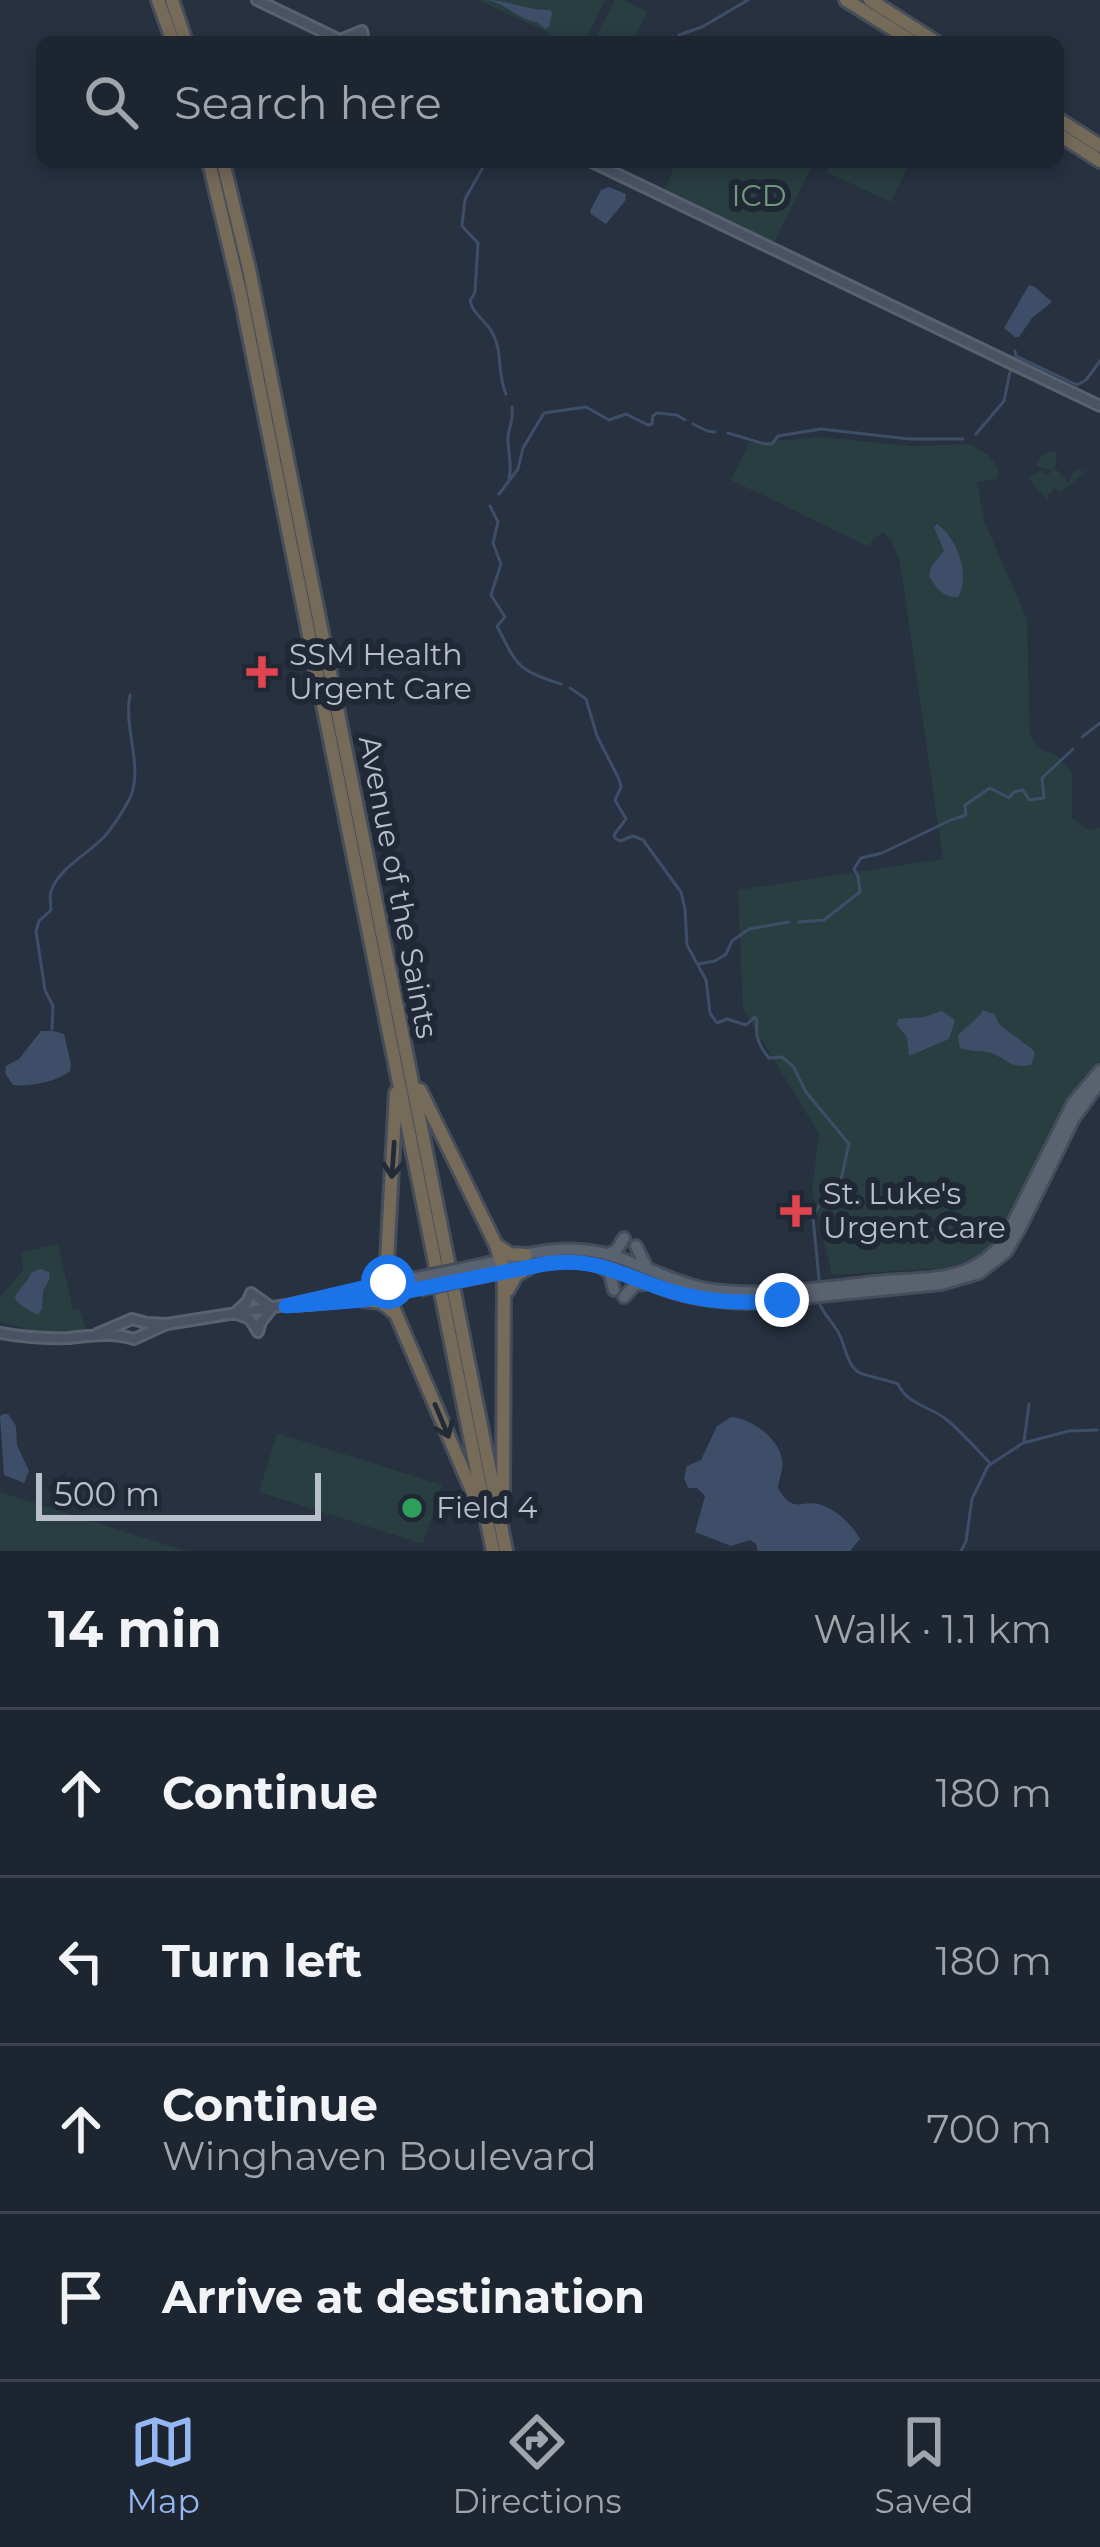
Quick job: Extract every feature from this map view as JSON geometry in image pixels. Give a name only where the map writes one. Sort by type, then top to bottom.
[{"type":"highway","points":[[158,0],[171,36]]},
{"type":"highway","points":[[172,0],[184,36]]},
{"type":"highway","points":[[847,0],[923,36]]},
{"type":"highway","points":[[870,0],[907,36]]},
{"type":"highway","points":[[1064,123],[1100,146]]},
{"type":"highway","points":[[1064,138],[1100,161]]},
{"type":"highway","name":"Avenue of the Saints","points":[[210,168],[507,1551]]},
{"type":"highway","name":"Avenue of the Saints","points":[[224,168],[249,269],[491,1551]]},
{"type":"highway","points":[[393,1020],[420,1092],[496,1245],[502,1267],[502,1497],[507,1551]]},
{"type":"highway","points":[[393,1020],[396,1090],[384,1287],[478,1504],[491,1551]]},
{"type":"highway","points":[[496,1245],[529,1261],[505,1296]]},
{"type":"highway","points":[[363,1300],[385,1304],[395,1314]]},
{"type":"main road","points":[[257,0],[332,36]]},
{"type":"main road","points":[[604,168],[1100,406]]},
{"type":"main road","points":[[603,1259],[619,1293],[651,1278],[759,1292],[966,1270],[990,1256],[1007,1237],[1067,1114],[1100,1071]]},
{"type":"main road","points":[[286,1306],[529,1261],[603,1259],[707,1300],[748,1303],[970,1277],[1010,1247],[1074,1118],[1100,1082]]},
{"type":"main road","points":[[603,1259],[624,1238]]},
{"type":"main road","points":[[635,1246],[651,1278]]},
{"type":"main road","points":[[0,1334],[64,1338],[98,1334],[134,1339],[167,1324],[272,1307],[363,1300],[384,1287]]},
{"type":"main road","points":[[236,1313],[251,1293],[272,1307]]},
{"type":"main road","points":[[236,1313],[250,1319],[258,1331],[272,1307]]},
{"type":"main road","points":[[98,1334],[132,1319],[167,1324]]},
{"type":"main road","points":[[140,1322],[142,1334]]},
{"type":"main road","points":[[124,1325],[126,1336]]},
{"type":"green space","points":[[478,0],[605,0],[588,36],[551,34]]},
{"type":"green space","points":[[615,0],[647,12],[635,36],[597,36]]},
{"type":"green space","name":"ICD","points":[[674,168],[811,168],[774,242],[665,189]]},
{"type":"green space","points":[[828,168],[907,168],[891,202],[826,172]]},
{"type":"green space","points":[[820,437],[911,446],[970,444],[998,468],[998,479],[977,482],[985,523],[1027,619],[1030,734],[1038,748],[1056,755],[1072,772],[1072,818],[1089,830],[1100,827],[1100,1066],[1062,1113],[994,1245],[946,1268],[832,1275],[812,1190],[819,1134],[743,1009],[738,890],[943,859],[900,562],[891,540],[883,532],[867,546],[731,480],[749,443]]},
{"type":"green space","points":[[1057,453],[1055,468],[1069,483],[1073,472],[1086,472],[1060,493],[1055,488],[1048,501],[1028,478],[1040,470],[1046,476],[1052,471],[1036,466],[1042,455]]},
{"type":"green space","points":[[58,1244],[73,1310],[80,1309],[86,1330],[38,1332],[0,1322],[0,1297],[23,1270],[21,1252]]},
{"type":"green space","points":[[277,1433],[442,1485],[423,1544],[259,1492]]},
{"type":"green space","points":[[0,1492],[186,1551],[0,1551]]},
{"type":"water","points":[[487,0],[550,10],[549,27],[545,29]]},
{"type":"water","points":[[609,187],[626,194],[606,224],[590,211],[601,190]]},
{"type":"water","points":[[1029,285],[1052,302],[1015,337],[1004,328]]},
{"type":"water","points":[[937,524],[951,538],[960,558],[963,579],[958,597],[941,591],[929,576],[944,551],[934,527]]},
{"type":"water","points":[[982,1010],[994,1014],[1000,1025],[1033,1050],[1031,1065],[1014,1065],[991,1053],[960,1048],[958,1035]]},
{"type":"water","points":[[942,1011],[955,1020],[949,1039],[909,1056],[907,1037],[896,1024],[899,1019]]},
{"type":"water","points":[[41,1031],[64,1034],[70,1071],[43,1083],[13,1085],[6,1066],[19,1059]]},
{"type":"water","points":[[32,1272],[49,1272],[50,1278],[38,1315],[19,1304],[15,1296]]},
{"type":"water","points":[[3,1414],[16,1426],[17,1445],[29,1471],[24,1483],[4,1475]]},
{"type":"water","points":[[731,1417],[755,1425],[775,1444],[782,1462],[778,1488],[789,1501],[822,1505],[849,1524],[860,1539],[850,1551],[758,1551],[750,1540],[731,1546],[695,1532],[705,1496],[697,1488],[688,1488],[687,1466],[701,1460],[717,1426]]},
{"type":"waterway","points":[[679,35],[748,0]]},
{"type":"waterway","points":[[483,168],[465,199],[462,226],[478,243],[475,292],[470,301],[496,341],[506,394]]},
{"type":"waterway","points":[[1015,351],[1016,356],[1077,385],[1100,361]]},
{"type":"waterway","points":[[976,434],[1004,401],[1010,372]]},
{"type":"waterway","points":[[509,478],[512,407]]},
{"type":"waterway","points":[[499,494],[518,469],[523,448],[544,413],[586,407],[609,420],[626,414],[648,425],[657,413],[685,420]]},
{"type":"waterway","points":[[693,424],[715,432]]},
{"type":"waterway","points":[[728,433],[765,444],[772,444],[778,436],[821,429],[909,439],[963,439]]},
{"type":"waterway","points":[[490,506],[498,522],[493,543],[501,564],[491,595],[505,617],[497,626],[520,665],[561,684]]},
{"type":"waterway","points":[[570,688],[586,699],[597,736],[619,779],[615,800],[626,819],[615,838],[643,840],[681,892],[687,945],[706,980],[710,1013],[717,1023],[727,1019],[746,1025],[755,1017],[758,1041],[766,1054],[782,1057],[793,1066],[806,1092],[849,1144],[838,1193],[820,1204],[813,1217],[819,1279]]},
{"type":"waterway","points":[[52,1029],[53,1006],[45,990],[36,931],[51,910],[55,883],[104,837],[130,798],[135,773],[130,695]]},
{"type":"waterway","points":[[1082,737],[1100,723]]},
{"type":"waterway","points":[[799,922],[824,920],[860,892],[854,869],[861,858],[966,815],[965,805],[990,788],[1009,798],[1023,790],[1029,800],[1044,798],[1042,778],[1073,749]]},
{"type":"waterway","points":[[698,964],[726,954],[732,941],[749,929],[789,922]]},
{"type":"waterway","points":[[820,1305],[855,1370],[898,1384],[907,1397],[953,1425],[991,1464]]},
{"type":"waterway","points":[[1024,1442],[1029,1404]]},
{"type":"waterway","points":[[961,1551],[972,1499],[988,1466],[1023,1443],[1069,1431],[1097,1430]]},
{"type":"place","name":"SSM Health Urgent Care","points":[[262,672]]},
{"type":"place","name":"St. Luke's Urgent Care","points":[[796,1211]]},
{"type":"place","name":"Field 4","points":[[412,1508]]},
{"type":"route","points":[[388,1282],[286,1306],[363,1300],[572,1261],[608,1267],[707,1300],[782,1300]]}]
